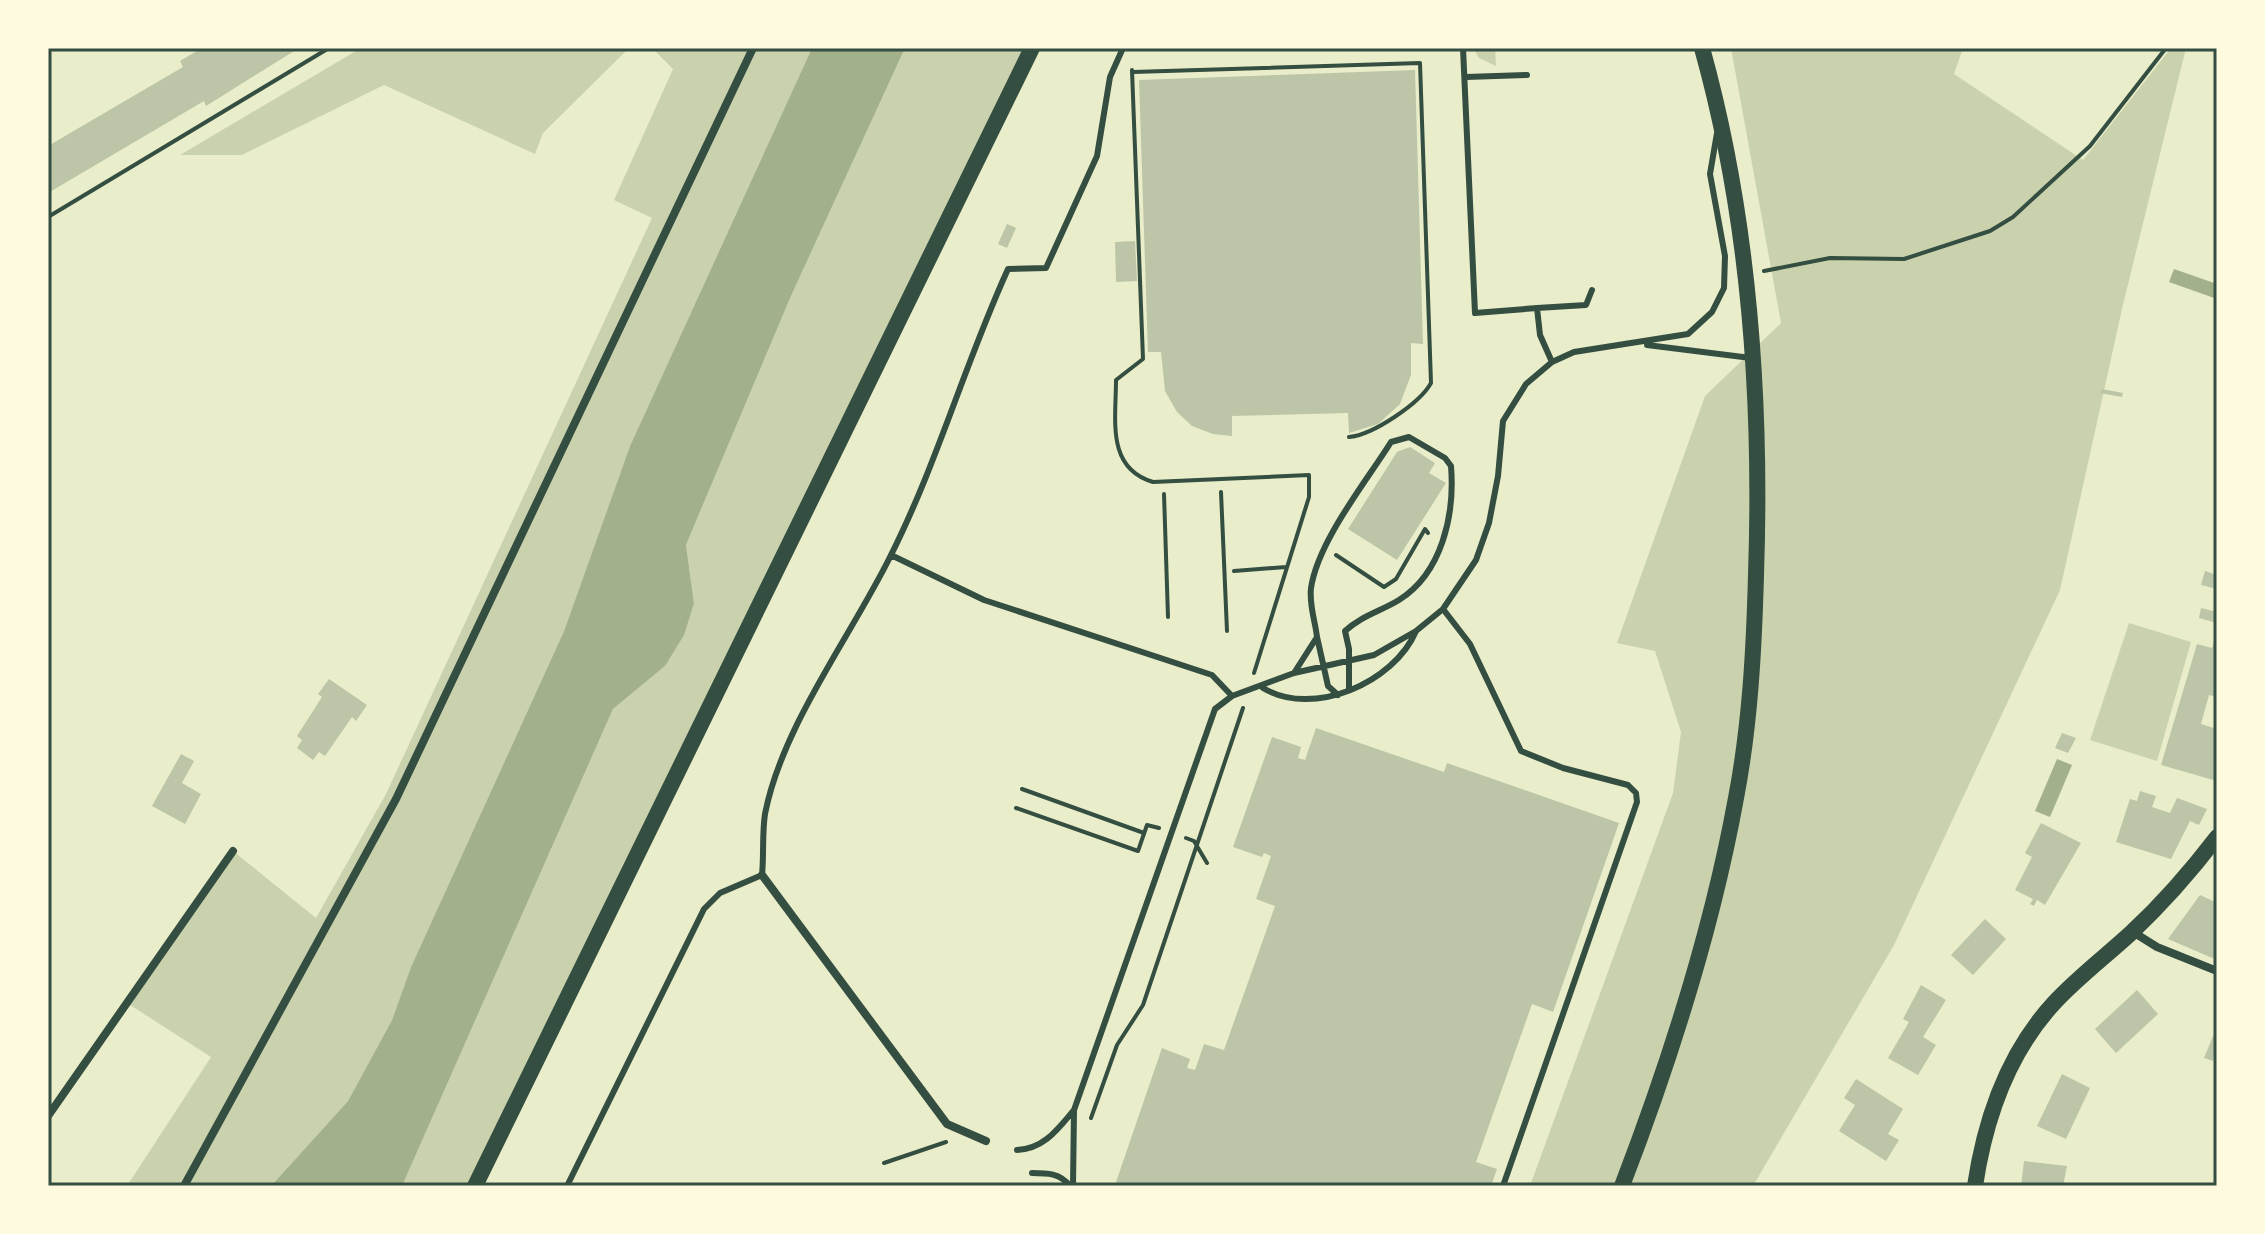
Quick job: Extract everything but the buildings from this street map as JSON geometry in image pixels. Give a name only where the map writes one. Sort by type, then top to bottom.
[{"type":"main road","points":[[475,1186],[1032,48]]},
{"type":"main road","points":[[1622,1186],[1653,1106],[1720,877],[1737,795],[1749,711],[1754,629],[1758,425],[1754,358],[1746,274],[1719,121],[1702,48]]},
{"type":"main road","points":[[1975,1186],[1988,1121],[1998,1091],[2029,1035],[2053,1003],[2133,931],[2217,837]]},
{"type":"street","points":[[184,1186],[396,799],[753,48]]},
{"type":"street","points":[[48,1116],[233,851]]},
{"type":"street","points":[[762,875],[947,1124],[965,1135],[986,1141]]},
{"type":"street","points":[[2133,931],[2157,947],[2217,971]]},
{"type":"lane","points":[[567,1186],[704,909],[720,893],[762,875],[765,815],[781,763],[824,674],[891,555],[982,326],[1008,269],[1046,268],[1097,156],[1110,77],[1123,48]]},
{"type":"lane","points":[[1463,48],[1475,313],[1586,305],[1592,290]]},
{"type":"lane","points":[[1466,77],[1527,75]]},
{"type":"lane","points":[[1071,1186],[1074,1110],[1215,709],[1232,696],[1249,689],[1263,688],[1294,673],[1374,655],[1416,631],[1443,609],[1470,574],[1489,523],[1503,421],[1526,384],[1552,362],[1574,352],[1688,334],[1712,312],[1724,288],[1725,256],[1710,174],[1719,121]]},
{"type":"lane","points":[[1537,308],[1540,335],[1552,362]]},
{"type":"lane","points":[[1639,344],[1754,358]]},
{"type":"lane","points":[[1338,695],[1328,686],[1322,668],[1310,605],[1311,588],[1326,547],[1391,442],[1409,437],[1445,458],[1451,466],[1452,481],[1441,547],[1420,584],[1399,600],[1356,620],[1345,631],[1349,690]]},
{"type":"lane","points":[[891,555],[984,600],[1212,675],[1232,696]]},
{"type":"lane","points":[[1443,609],[1470,644],[1521,751],[1563,768],[1628,785],[1636,793],[1637,802],[1503,1186]]},
{"type":"lane","points":[[1263,688],[1275,695],[1305,700],[1338,695],[1408,651],[1416,631]]},
{"type":"lane","points":[[1294,673],[1317,637]]},
{"type":"lane","points":[[1017,1150],[1030,1149],[1046,1141],[1074,1110]]},
{"type":"lane","points":[[1032,1173],[1050,1173],[1071,1186]]},
{"type":"path","points":[[48,217],[329,48]]},
{"type":"path","points":[[1746,274],[1830,258],[1904,259],[1990,231],[2013,217],[2090,146],[2166,48]]},
{"type":"path","points":[[1087,1128],[1117,1045],[1143,1005],[1249,689],[1309,497],[1309,475],[1153,482],[1137,477],[1123,464],[1116,442],[1116,380],[1143,359],[1132,60]]},
{"type":"path","points":[[1132,72],[1420,63],[1431,383],[1424,396],[1376,429],[1349,437]]},
{"type":"path","points":[[1221,492],[1227,631]]},
{"type":"path","points":[[1164,494],[1168,617]]},
{"type":"path","points":[[1296,535],[1326,547],[1384,587],[1396,579],[1425,529],[1441,547]]},
{"type":"path","points":[[1234,571],[1286,567]]},
{"type":"path","points":[[1022,789],[1144,833]]},
{"type":"path","points":[[1016,808],[1138,851],[1147,825],[1194,841],[1207,863]]},
{"type":"path","points":[[884,1163],[965,1135]]},
{"type":"shaded area","points":[[361,48],[629,48],[543,133],[535,154],[384,85],[242,155],[180,155]]},
{"type":"shaded area","points":[[652,48],[812,48],[630,446],[564,631],[411,967],[392,1020],[348,1101],[271,1186],[127,1186],[211,1057],[127,1003],[233,851],[316,918],[386,794],[652,218],[614,200],[673,69]]},
{"type":"shaded area","points":[[812,48],[905,48],[791,296],[686,545],[694,603],[684,635],[665,666],[613,709],[402,1186],[271,1186],[348,1101],[392,1020],[411,967],[564,631],[630,446]]},
{"type":"shaded area","points":[[905,48],[1032,48],[475,1186],[402,1186],[613,709],[665,666],[694,603],[686,545],[791,296]]},
{"type":"shaded area","points":[[1473,48],[1495,48],[1496,66],[1479,58]]},
{"type":"shaded area","points":[[1731,48],[1963,48],[1954,74],[2083,160],[2171,48],[2186,48],[2122,309],[2060,590],[1894,945],[1753,1186],[1530,1186],[1673,793],[1681,732],[1655,651],[1617,643],[1705,396],[1781,323]]},
{"type":"shaded area","points":[[2174,269],[2217,284],[2217,299],[2169,282]]},
{"type":"shaded area","points":[[2129,623],[2191,642],[2157,761],[2090,740]]},
{"type":"shaded area","points":[[2057,759],[2072,765],[2050,817],[2035,811]]}]
